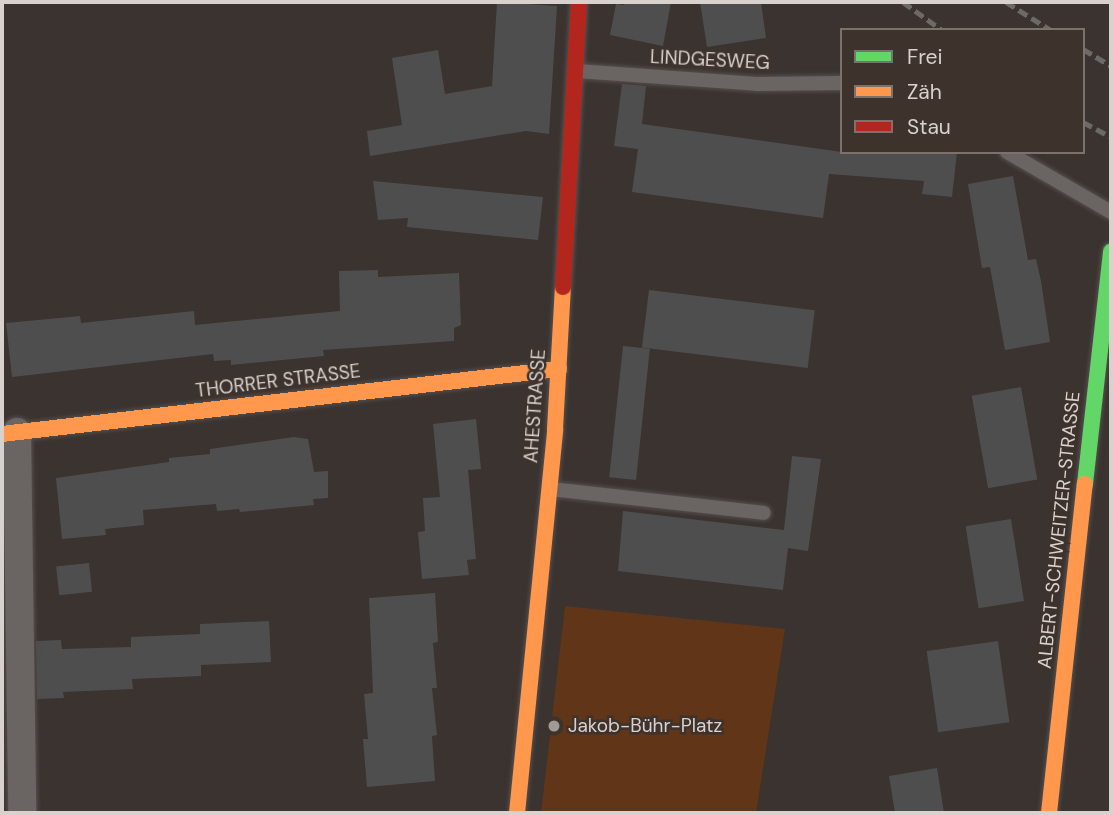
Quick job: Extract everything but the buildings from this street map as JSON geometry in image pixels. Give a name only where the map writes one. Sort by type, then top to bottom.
[{"type":"street","name":"AHESTRASSE","points":[[517,813],[550,488],[577,71],[579,2]]},
{"type":"street","name":"ALBERT-SCHWEITZER-STRASSE","points":[[1049,813],[1111,251]]},
{"type":"street","name":"THORRER STRASSE","points":[[9,433],[559,369]]},
{"type":"street","points":[[9,433],[22,813]]},
{"type":"lane","name":"LINDGESWEG","points":[[577,71],[757,84],[840,83]]},
{"type":"lane","points":[[1010,154],[1111,212]]},
{"type":"lane","points":[[550,488],[764,513]]},
{"type":"shaded area","points":[[565,606],[785,629],[756,813],[541,813]]},
{"type":"railway","points":[[903,2],[939,28]]},
{"type":"railway","points":[[1006,2],[1048,28]]},
{"type":"railway","points":[[1085,50],[1111,66]]},
{"type":"railway","points":[[1085,123],[1111,137]]},
{"type":"traffic: fast","points":[[1085,484],[1111,251]]},
{"type":"traffic: slow","points":[[517,813],[555,429],[563,287]]},
{"type":"traffic: slow","points":[[2,434],[559,369]]},
{"type":"traffic: slow","points":[[1049,813],[1085,484]]},
{"type":"traffic: jam","points":[[563,287],[579,2]]},
{"type":"place","name":"Jakob-Bühr-Platz","points":[[554,726]]}]
